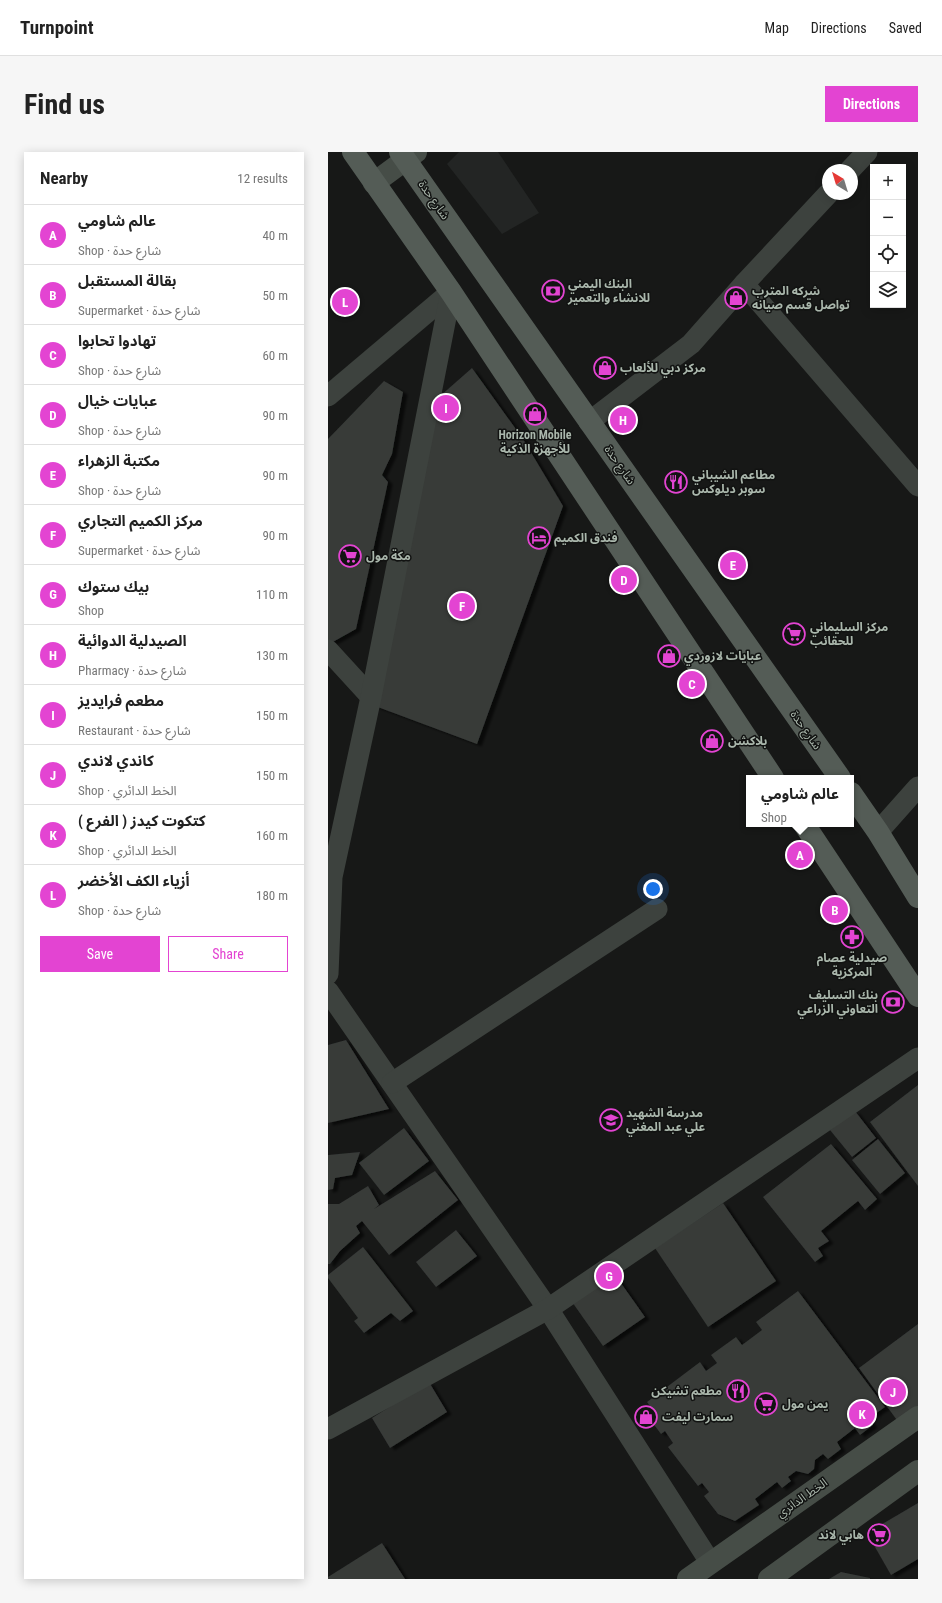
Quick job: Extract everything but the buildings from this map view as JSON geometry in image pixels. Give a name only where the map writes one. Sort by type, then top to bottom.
[{"type":"main road","points":[[353,152],[451,292],[771,775]]},
{"type":"main road","points":[[374,182],[407,155]]},
{"type":"main road","name":"شارع حدة","points":[[407,155],[589,422],[838,775]]},
{"type":"main road","points":[[854,797],[878,832],[918,897]]},
{"type":"main road","points":[[806,827],[918,996]]},
{"type":"main road","name":"الخط الدائري","points":[[688,1579],[710,1562],[918,1417]]},
{"type":"main road","points":[[769,1579],[918,1471]]},
{"type":"street","points":[[856,164],[867,152]]},
{"type":"street","points":[[589,422],[691,344],[744,284],[822,200]]},
{"type":"street","points":[[744,284],[918,486]]},
{"type":"street","points":[[328,396],[451,292]]},
{"type":"street","points":[[328,974],[330,876],[371,697],[451,292]]},
{"type":"street","points":[[328,650],[371,697]]},
{"type":"street","points":[[878,832],[918,787]]},
{"type":"street","points":[[392,1083],[657,908]]},
{"type":"street","points":[[328,991],[548,1309],[710,1562]]},
{"type":"street","points":[[328,1429],[548,1309],[918,1058]]},
{"type":"shaded area","points":[[459,152],[498,152],[539,213],[502,234],[447,164]]},
{"type":"place","name":"البنك اليمني للانشاء والتعمير","points":[[553,291]]},
{"type":"place","name":"شركه المترب تواصل قسم صيانه","points":[[736,298]]},
{"type":"place","name":"أزياء الكف الأخضر","points":[[345,302]]},
{"type":"place","name":"مركز دبي للألعاب","points":[[605,368]]},
{"type":"place","name":"مطعم فرايديز","points":[[446,408]]},
{"type":"place","name":"Horizon Mobile للأجهزة الذكية","points":[[535,414]]},
{"type":"place","name":"الصيدلية الدوائية","points":[[623,420]]},
{"type":"place","name":"مطاعم الشيباني سوبر ديلوكس","points":[[676,482]]},
{"type":"place","name":"فندق الكميم","points":[[539,538]]},
{"type":"place","name":"مكة مول","points":[[350,556]]},
{"type":"place","name":"مكتبة الزهراء","points":[[733,565]]},
{"type":"place","name":"عبايات خيال","points":[[624,580]]},
{"type":"place","name":"مركز الكميم التجاري","points":[[462,606]]},
{"type":"place","name":"مركز السليماني للحقائب","points":[[794,634]]},
{"type":"place","name":"عبايات لازوردي","points":[[669,656]]},
{"type":"place","name":"تهادوا تحابوا","points":[[692,684]]},
{"type":"place","name":"بلاكشن","points":[[712,741]]},
{"type":"place","name":"عالم شاومي","points":[[800,855]]},
{"type":"place","name":"بقالة المستقبل","points":[[835,910]]},
{"type":"place","name":"صيدلية عصام المركزية","points":[[852,937]]},
{"type":"place","name":"بنك التسليف التعاوني الزراعي","points":[[893,1002]]},
{"type":"place","name":"مدرسة الشهيد علي عبد المغني","points":[[611,1120]]},
{"type":"place","name":"بيك ستوك","points":[[609,1276]]},
{"type":"place","name":"مطعم تشيكن","points":[[738,1391]]},
{"type":"place","name":"كاندي لاندي","points":[[893,1392]]},
{"type":"place","name":"يمن مول","points":[[766,1404]]},
{"type":"place","name":"كتكوت كيدز ( الفرع )","points":[[862,1414]]},
{"type":"place","name":"سمارت ليفت","points":[[646,1417]]},
{"type":"place","name":"هابي لاند","points":[[879,1535]]}]
